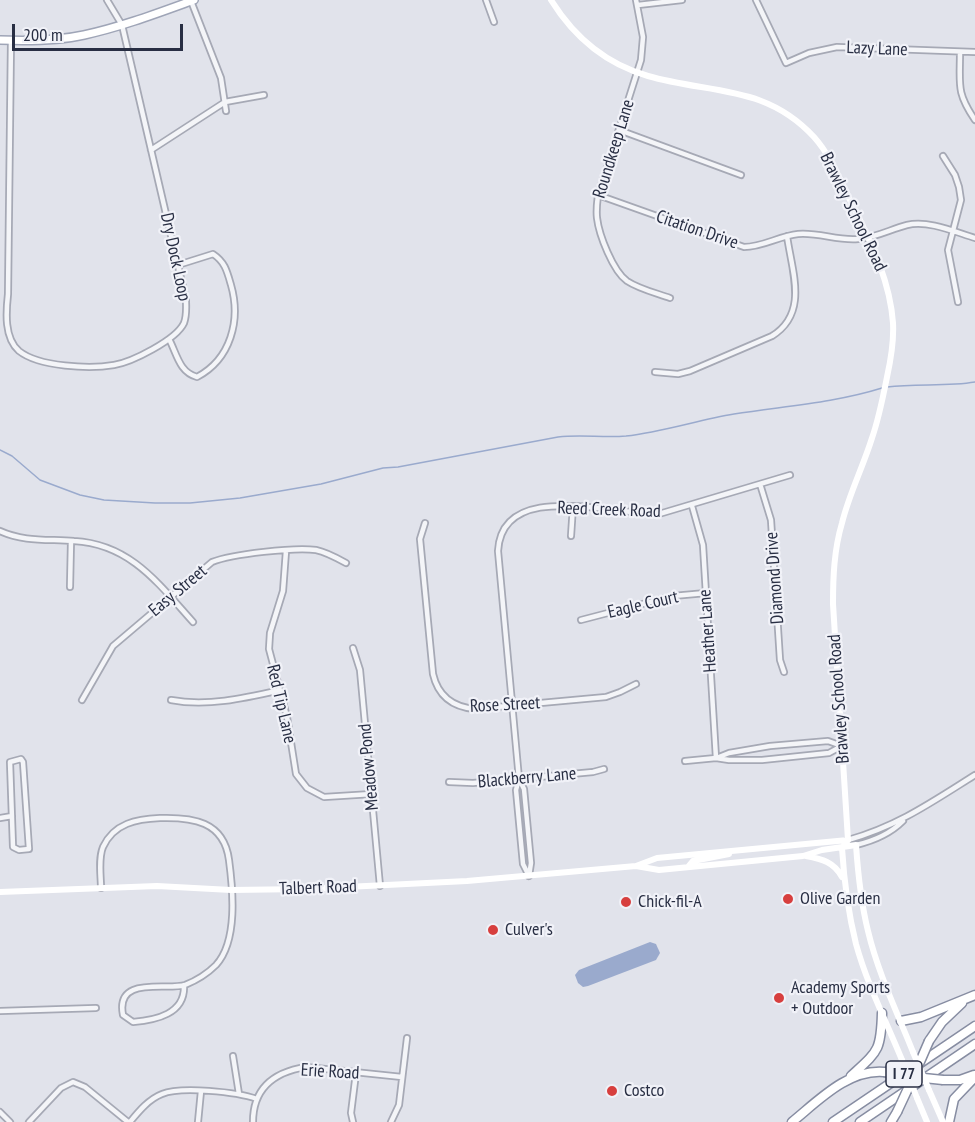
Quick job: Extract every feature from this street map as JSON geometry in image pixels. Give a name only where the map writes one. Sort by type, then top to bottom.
[{"type":"highway","points":[[901,1021],[921,1017],[971,997]]},
{"type":"highway","points":[[918,1064],[929,1041],[947,1017],[971,997]]},
{"type":"highway","points":[[792,1122],[870,1059],[878,1049],[881,1038],[882,1013]]},
{"type":"highway","name":"I 77","points":[[833,1122],[975,1026]]},
{"type":"highway","name":"I 77","points":[[860,1122],[975,1044]]},
{"type":"highway","points":[[845,1081],[861,1074],[884,1072],[911,1078],[891,1122]]},
{"type":"highway","points":[[924,1078],[960,1080],[975,1076]]},
{"type":"highway","points":[[949,1122],[954,1099],[975,1076]]},
{"type":"main road","name":"Brawley School Road","points":[[551,0],[560,15],[590,46],[611,61],[637,73],[667,81],[747,95],[775,107],[797,122],[814,136],[823,148],[881,266],[889,291],[893,342],[880,411],[842,523],[834,564],[833,604],[848,840]]},
{"type":"main road","points":[[0,40],[81,36],[193,1]]},
{"type":"main road","points":[[927,1122],[857,945],[845,881],[842,848],[848,840],[856,845],[860,890],[868,931],[880,970],[943,1122]]},
{"type":"main road","name":"Talbert Road","points":[[0,892],[157,886],[231,890],[380,886],[636,866],[657,858],[848,840]]},
{"type":"main road","name":"Talbert Road","points":[[636,866],[658,870],[803,856],[822,850],[856,845]]},
{"type":"main road","points":[[688,867],[693,861],[754,849]]},
{"type":"main road","points":[[803,856],[829,862],[839,870],[845,881]]},
{"type":"main road","points":[[911,1078],[918,1064]]},
{"type":"main road","points":[[911,1078],[924,1078]]},
{"type":"street","name":"Dry Dock Loop","points":[[11,40],[6,312],[9,333],[19,351],[34,358],[64,365],[115,365],[169,339],[183,323],[186,314],[186,300],[122,25],[106,0]]},
{"type":"street","points":[[486,0],[494,22]]},
{"type":"street","points":[[637,3],[682,0]]},
{"type":"street","name":"Lazy Lane","points":[[756,0],[786,63],[809,52],[837,47],[974,52]]},
{"type":"street","points":[[193,1],[217,67],[226,111]]},
{"type":"street","name":"Roundkeep Lane","points":[[637,3],[643,46],[637,73],[598,195],[597,221],[618,272],[636,286],[670,298]]},
{"type":"street","points":[[960,52],[960,92],[962,100],[975,120]]},
{"type":"street","points":[[151,150],[225,102],[264,95]]},
{"type":"street","points":[[619,130],[741,175]]},
{"type":"street","points":[[943,156],[955,175],[961,200],[949,256],[958,302]]},
{"type":"street","points":[[0,169],[8,169]]},
{"type":"street","name":"Citation Drive","points":[[598,195],[744,247],[762,245],[787,236],[810,234],[836,239],[868,237],[909,224],[922,224],[975,238]]},
{"type":"street","points":[[655,372],[678,374],[690,371],[772,336],[783,329],[791,319],[796,295],[787,236]]},
{"type":"street","points":[[169,339],[181,367],[188,374],[197,377],[210,370],[220,360],[233,329],[235,311],[233,294],[223,261],[213,254],[178,265]]},
{"type":"street","points":[[0,293],[8,294]]},
{"type":"street","name":"Reed Creek Road","points":[[530,876],[531,863],[524,789],[519,779],[498,551],[503,528],[511,518],[533,509],[573,506],[652,515],[672,512],[789,475]]},
{"type":"street","name":"Diamond Drive","points":[[760,484],[771,520],[780,660],[784,672]]},
{"type":"street","points":[[571,536],[573,506]]},
{"type":"street","name":"Heather Lane","points":[[692,506],[703,540],[716,758]]},
{"type":"street","name":"Rose Street","points":[[425,523],[420,539],[433,674],[442,696],[452,704],[475,709],[606,697],[636,684]]},
{"type":"street","points":[[0,531],[24,539],[71,540],[97,544],[118,552],[149,573],[192,622]]},
{"type":"street","points":[[70,587],[71,540]]},
{"type":"street","name":"Easy Street","points":[[82,700],[113,646],[202,569],[218,560],[229,556],[316,550],[346,563]]},
{"type":"street","name":"Red Tip Lane","points":[[286,551],[283,591],[269,640],[270,657],[280,690],[296,774],[313,792],[324,796],[372,794]]},
{"type":"street","name":"Eagle Court","points":[[581,620],[673,596],[705,593]]},
{"type":"street","name":"Meadow Pond","points":[[353,648],[360,670],[380,886]]},
{"type":"street","points":[[171,700],[189,702],[225,700],[280,690]]},
{"type":"street","points":[[716,758],[729,753],[781,745],[828,741],[842,746]]},
{"type":"street","points":[[685,761],[716,758],[762,760],[830,753],[842,746]]},
{"type":"street","points":[[21,759],[29,849],[19,850],[14,847],[12,816],[10,762],[21,759]]},
{"type":"street","name":"Blackberry Lane","points":[[449,782],[473,783],[594,772],[604,769]]},
{"type":"street","points":[[848,840],[877,832],[905,819],[975,775]]},
{"type":"street","points":[[0,818],[12,816]]},
{"type":"street","points":[[101,888],[102,851],[116,831],[125,824],[139,820],[178,818],[202,822],[218,834],[229,857],[233,918],[227,947],[216,965],[184,986],[153,986],[135,989],[124,998],[121,1004],[123,1015],[133,1022],[163,1017],[172,1012],[181,1002],[184,986]]},
{"type":"street","points":[[856,845],[883,836],[905,819]]},
{"type":"street","points":[[0,1011],[96,1008]]},
{"type":"street","points":[[391,1122],[399,1105],[407,1038]]},
{"type":"street","points":[[233,1056],[239,1094]]},
{"type":"street","name":"Erie Road","points":[[253,1122],[257,1099],[268,1083],[276,1076],[294,1069],[306,1067],[402,1077]]},
{"type":"street","points":[[353,1122],[351,1113],[356,1073]]},
{"type":"street","points":[[29,1122],[61,1088],[67,1083],[74,1082],[85,1087],[129,1122],[152,1100],[162,1094],[188,1090],[239,1094],[257,1099]]},
{"type":"street","points":[[198,1122],[201,1091]]},
{"type":"street","points":[[0,1112],[10,1122]]},
{"type":"water","points":[[650,942],[656,944],[660,953],[656,960],[588,986],[583,987],[578,983],[575,975],[579,970]]},
{"type":"waterway","points":[[887,387],[975,382]]},
{"type":"waterway","points":[[0,450],[12,456],[40,480],[80,495],[104,500],[190,503],[240,498],[321,484],[383,468],[558,437],[640,434],[707,419],[809,404],[882,388]]},
{"type":"place","name":"Olive Garden","points":[[788,899]]},
{"type":"place","name":"Chick-fil-A","points":[[626,902]]},
{"type":"place","name":"Culver's","points":[[493,930]]},
{"type":"place","name":"Academy Sports + Outdoor","points":[[779,998]]},
{"type":"place","name":"Costco","points":[[612,1091]]}]
